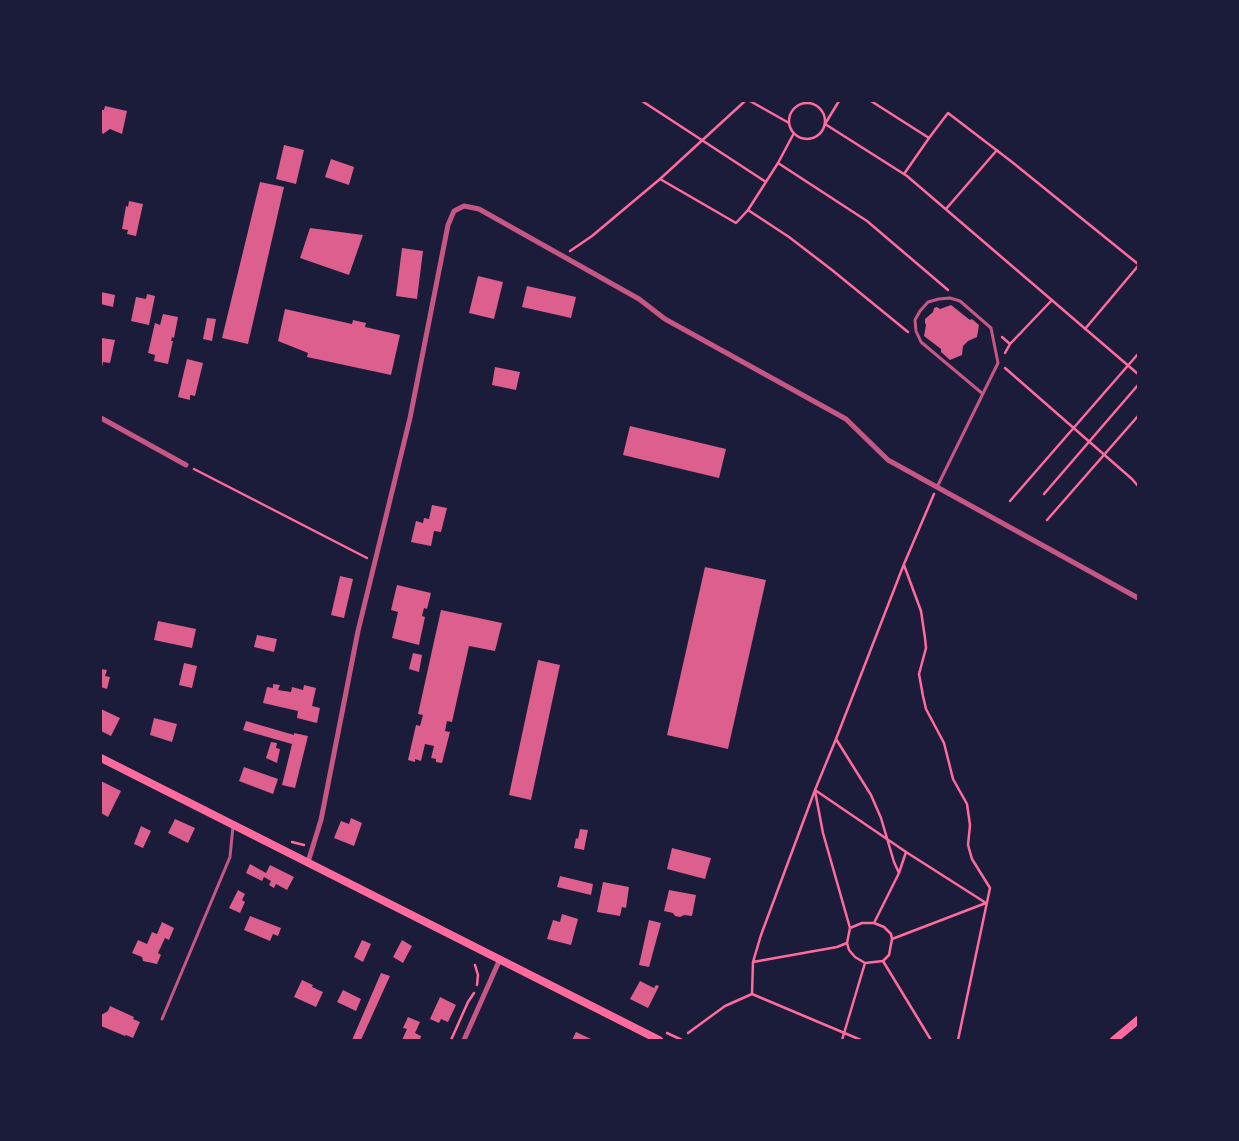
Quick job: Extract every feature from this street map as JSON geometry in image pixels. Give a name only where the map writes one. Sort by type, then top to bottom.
[{"type":"main road","points":[[101,758],[659,1040]]},
{"type":"main road","points":[[1114,1040],[1138,1020]]},
{"type":"street","points":[[308,862],[321,820],[358,631],[410,418],[448,225],[454,211],[464,206],[479,209],[639,299],[665,319],[846,419],[888,460],[1138,598]]},
{"type":"street","points":[[101,418],[186,465]]},
{"type":"street","points":[[464,1040],[500,959]]},
{"type":"lane","points":[[936,488],[983,394],[998,363],[991,328],[960,301],[950,298],[928,302],[915,320],[916,331],[921,342],[983,394]]},
{"type":"lane","points":[[162,1019],[230,857],[233,824]]},
{"type":"path","points":[[642,101],[766,182]]},
{"type":"path","points":[[563,257],[592,236],[660,179],[744,101]]},
{"type":"path","points":[[750,101],[789,123]]},
{"type":"path","points":[[825,124],[824,112],[820,107],[808,102],[796,106],[789,117],[789,123],[794,133],[798,137],[810,139],[820,134],[839,101]]},
{"type":"path","points":[[871,101],[930,138]]},
{"type":"path","points":[[904,174],[948,113],[997,150],[1138,265],[1085,329]]},
{"type":"path","points":[[825,124],[904,174],[1138,374]]},
{"type":"path","points":[[660,179],[736,223],[748,210],[778,163],[794,133]]},
{"type":"path","points":[[946,209],[997,150]]},
{"type":"path","points":[[778,163],[867,221],[960,301]]},
{"type":"path","points":[[748,210],[789,237],[921,342]]},
{"type":"path","points":[[1052,300],[1010,344],[998,363],[1138,486]]},
{"type":"path","points":[[1010,501],[1138,354]]},
{"type":"path","points":[[1044,494],[1138,385]]},
{"type":"path","points":[[1047,520],[1138,416]]},
{"type":"path","points":[[186,465],[375,562]]},
{"type":"path","points":[[752,994],[753,962],[761,935],[815,790],[936,488]]},
{"type":"path","points":[[904,564],[921,611],[926,648],[920,674],[926,709],[944,742],[953,779],[967,804],[970,825],[969,849],[974,863],[990,888],[958,1040]]},
{"type":"path","points":[[836,739],[871,795],[899,873]]},
{"type":"path","points":[[815,790],[906,852],[986,903]]},
{"type":"path","points":[[815,790],[823,833],[850,928],[847,943],[850,950],[855,957],[865,964],[883,961],[889,955],[892,939],[887,930],[874,923],[862,923],[850,928]]},
{"type":"path","points":[[874,923],[899,873],[906,852]]},
{"type":"path","points":[[892,939],[986,903]]},
{"type":"path","points":[[753,962],[837,947],[847,943]]},
{"type":"path","points":[[883,961],[931,1040]]},
{"type":"path","points":[[842,1040],[842,1033],[865,964]]},
{"type":"path","points":[[451,1040],[469,999],[476,988],[478,974],[475,965]]},
{"type":"path","points":[[688,1033],[725,1006],[752,994],[861,1040]]},
{"type":"building","points":[[105,106],[127,111],[122,134],[110,129],[103,134],[101,131],[101,110],[104,110]]},
{"type":"building","points":[[284,145],[304,150],[296,184],[276,179]]},
{"type":"building","points":[[331,159],[354,167],[349,185],[325,177]]},
{"type":"building","points":[[260,182],[284,187],[248,344],[222,338]]},
{"type":"building","points":[[129,201],[143,204],[136,236],[127,234],[128,230],[122,229],[126,206],[128,207]]},
{"type":"building","points":[[310,228],[363,235],[349,275],[300,258]]},
{"type":"building","points":[[402,248],[423,251],[417,299],[396,296]]},
{"type":"building","points":[[478,276],[503,282],[494,319],[469,313]]},
{"type":"building","points":[[527,286],[576,297],[571,318],[522,307]]},
{"type":"building","points":[[101,292],[115,295],[113,307],[101,304]]},
{"type":"building","points":[[147,294],[155,296],[149,325],[131,321],[136,297],[146,299]]},
{"type":"building","points":[[951,305],[979,325],[977,337],[968,341],[963,346],[962,355],[950,360],[941,352],[941,349],[924,336],[925,319],[933,312],[934,308],[940,309]]},
{"type":"building","points":[[285,309],[352,324],[353,320],[366,323],[365,327],[400,335],[391,375],[307,357],[308,353],[278,341]]},
{"type":"building","points":[[163,314],[178,317],[174,338],[172,337],[171,341],[173,341],[168,364],[154,361],[155,355],[148,353],[155,323],[160,325]]},
{"type":"building","points":[[207,318],[216,319],[212,341],[203,339]]},
{"type":"building","points":[[102,338],[115,340],[110,363],[103,362],[102,367]]},
{"type":"building","points":[[187,359],[203,363],[195,396],[190,395],[190,400],[178,397]]},
{"type":"building","points":[[495,367],[520,372],[516,390],[492,385]]},
{"type":"building","points":[[630,426],[726,449],[719,478],[623,455]]},
{"type":"building","points":[[432,505],[447,508],[441,532],[434,531],[431,546],[411,542],[416,521],[423,523],[424,518],[429,519]]},
{"type":"building","points":[[705,567],[766,580],[728,749],[667,735]]},
{"type":"building","points":[[340,576],[353,579],[344,618],[331,615]]},
{"type":"building","points":[[397,585],[431,593],[427,609],[424,608],[422,616],[425,617],[419,645],[392,638],[398,612],[391,610]]},
{"type":"building","points":[[441,610],[502,623],[495,651],[469,646],[452,722],[447,721],[445,731],[450,732],[442,763],[436,762],[436,759],[431,758],[434,746],[425,744],[421,761],[415,759],[415,762],[408,760],[416,725],[420,726],[423,715],[418,714]]},
{"type":"building","points":[[158,621],[196,629],[192,648],[154,640]]},
{"type":"building","points":[[257,635],[277,639],[274,652],[254,647]]},
{"type":"building","points":[[413,653],[422,655],[419,672],[409,669]]},
{"type":"building","points":[[538,660],[560,665],[531,800],[509,795]]},
{"type":"building","points":[[184,663],[197,666],[192,688],[179,685]]},
{"type":"building","points":[[101,669],[107,670],[105,676],[110,677],[107,689],[101,687]]},
{"type":"building","points":[[273,684],[280,685],[278,690],[291,692],[292,687],[303,690],[304,685],[316,688],[312,706],[320,708],[317,723],[297,718],[298,711],[263,703],[267,687],[273,688]]},
{"type":"building","points":[[101,709],[120,718],[111,736],[101,731]]},
{"type":"building","points":[[154,718],[177,724],[172,742],[150,735]]},
{"type":"building","points":[[246,721],[294,735],[294,733],[308,736],[295,788],[282,785],[292,744],[243,730]]},
{"type":"building","points":[[271,742],[277,743],[276,748],[280,749],[277,763],[266,758]]},
{"type":"building","points":[[244,767],[278,779],[273,794],[239,781]]},
{"type":"building","points":[[101,781],[121,791],[108,817],[101,813]]},
{"type":"building","points":[[351,818],[362,823],[354,846],[334,838],[341,821],[349,824]]},
{"type":"building","points":[[175,819],[195,828],[188,843],[168,833]]},
{"type":"building","points":[[141,826],[151,831],[143,848],[134,844]]},
{"type":"building","points":[[580,829],[588,830],[584,850],[574,848]]},
{"type":"building","points":[[672,848],[711,858],[705,879],[667,869]]},
{"type":"building","points":[[250,864],[266,873],[270,865],[294,877],[287,890],[276,884],[274,888],[269,885],[271,881],[264,877],[262,881],[246,873]]},
{"type":"building","points":[[560,876],[593,884],[591,895],[557,887]]},
{"type":"building","points":[[603,882],[629,887],[626,908],[622,907],[620,916],[597,912]]},
{"type":"building","points":[[238,890],[245,894],[242,900],[245,902],[240,913],[229,908]]},
{"type":"building","points":[[669,890],[696,895],[692,916],[684,915],[680,917],[664,911]]},
{"type":"building","points":[[562,914],[578,919],[571,945],[547,939],[553,920],[560,922]]},
{"type":"building","points":[[250,916],[281,928],[278,936],[273,934],[270,941],[244,930]]},
{"type":"building","points":[[649,920],[661,923],[649,967],[639,965]]},
{"type":"building","points":[[162,922],[174,928],[169,940],[165,938],[158,953],[161,955],[157,964],[143,961],[142,957],[132,953],[138,940],[147,944],[152,932],[157,934]]},
{"type":"building","points":[[362,940],[371,944],[363,962],[354,957]]},
{"type":"building","points":[[402,940],[412,946],[403,963],[393,957]]},
{"type":"building","points":[[381,973],[390,976],[361,1040],[352,1040]]},
{"type":"building","points":[[302,980],[323,992],[316,1007],[294,997]]},
{"type":"building","points":[[640,981],[654,988],[656,985],[659,986],[648,1008],[630,999]]},
{"type":"building","points":[[343,990],[361,999],[356,1011],[337,1002]]},
{"type":"building","points":[[440,997],[456,1005],[448,1022],[441,1019],[439,1023],[430,1019]]},
{"type":"building","points":[[110,1006],[134,1017],[133,1019],[140,1022],[133,1038],[101,1026],[101,1015],[108,1011]]},
{"type":"building","points":[[408,1017],[420,1022],[415,1033],[421,1036],[420,1040],[402,1040],[407,1029],[403,1028]]},
{"type":"building","points":[[576,1032],[593,1040],[572,1040]]}]
